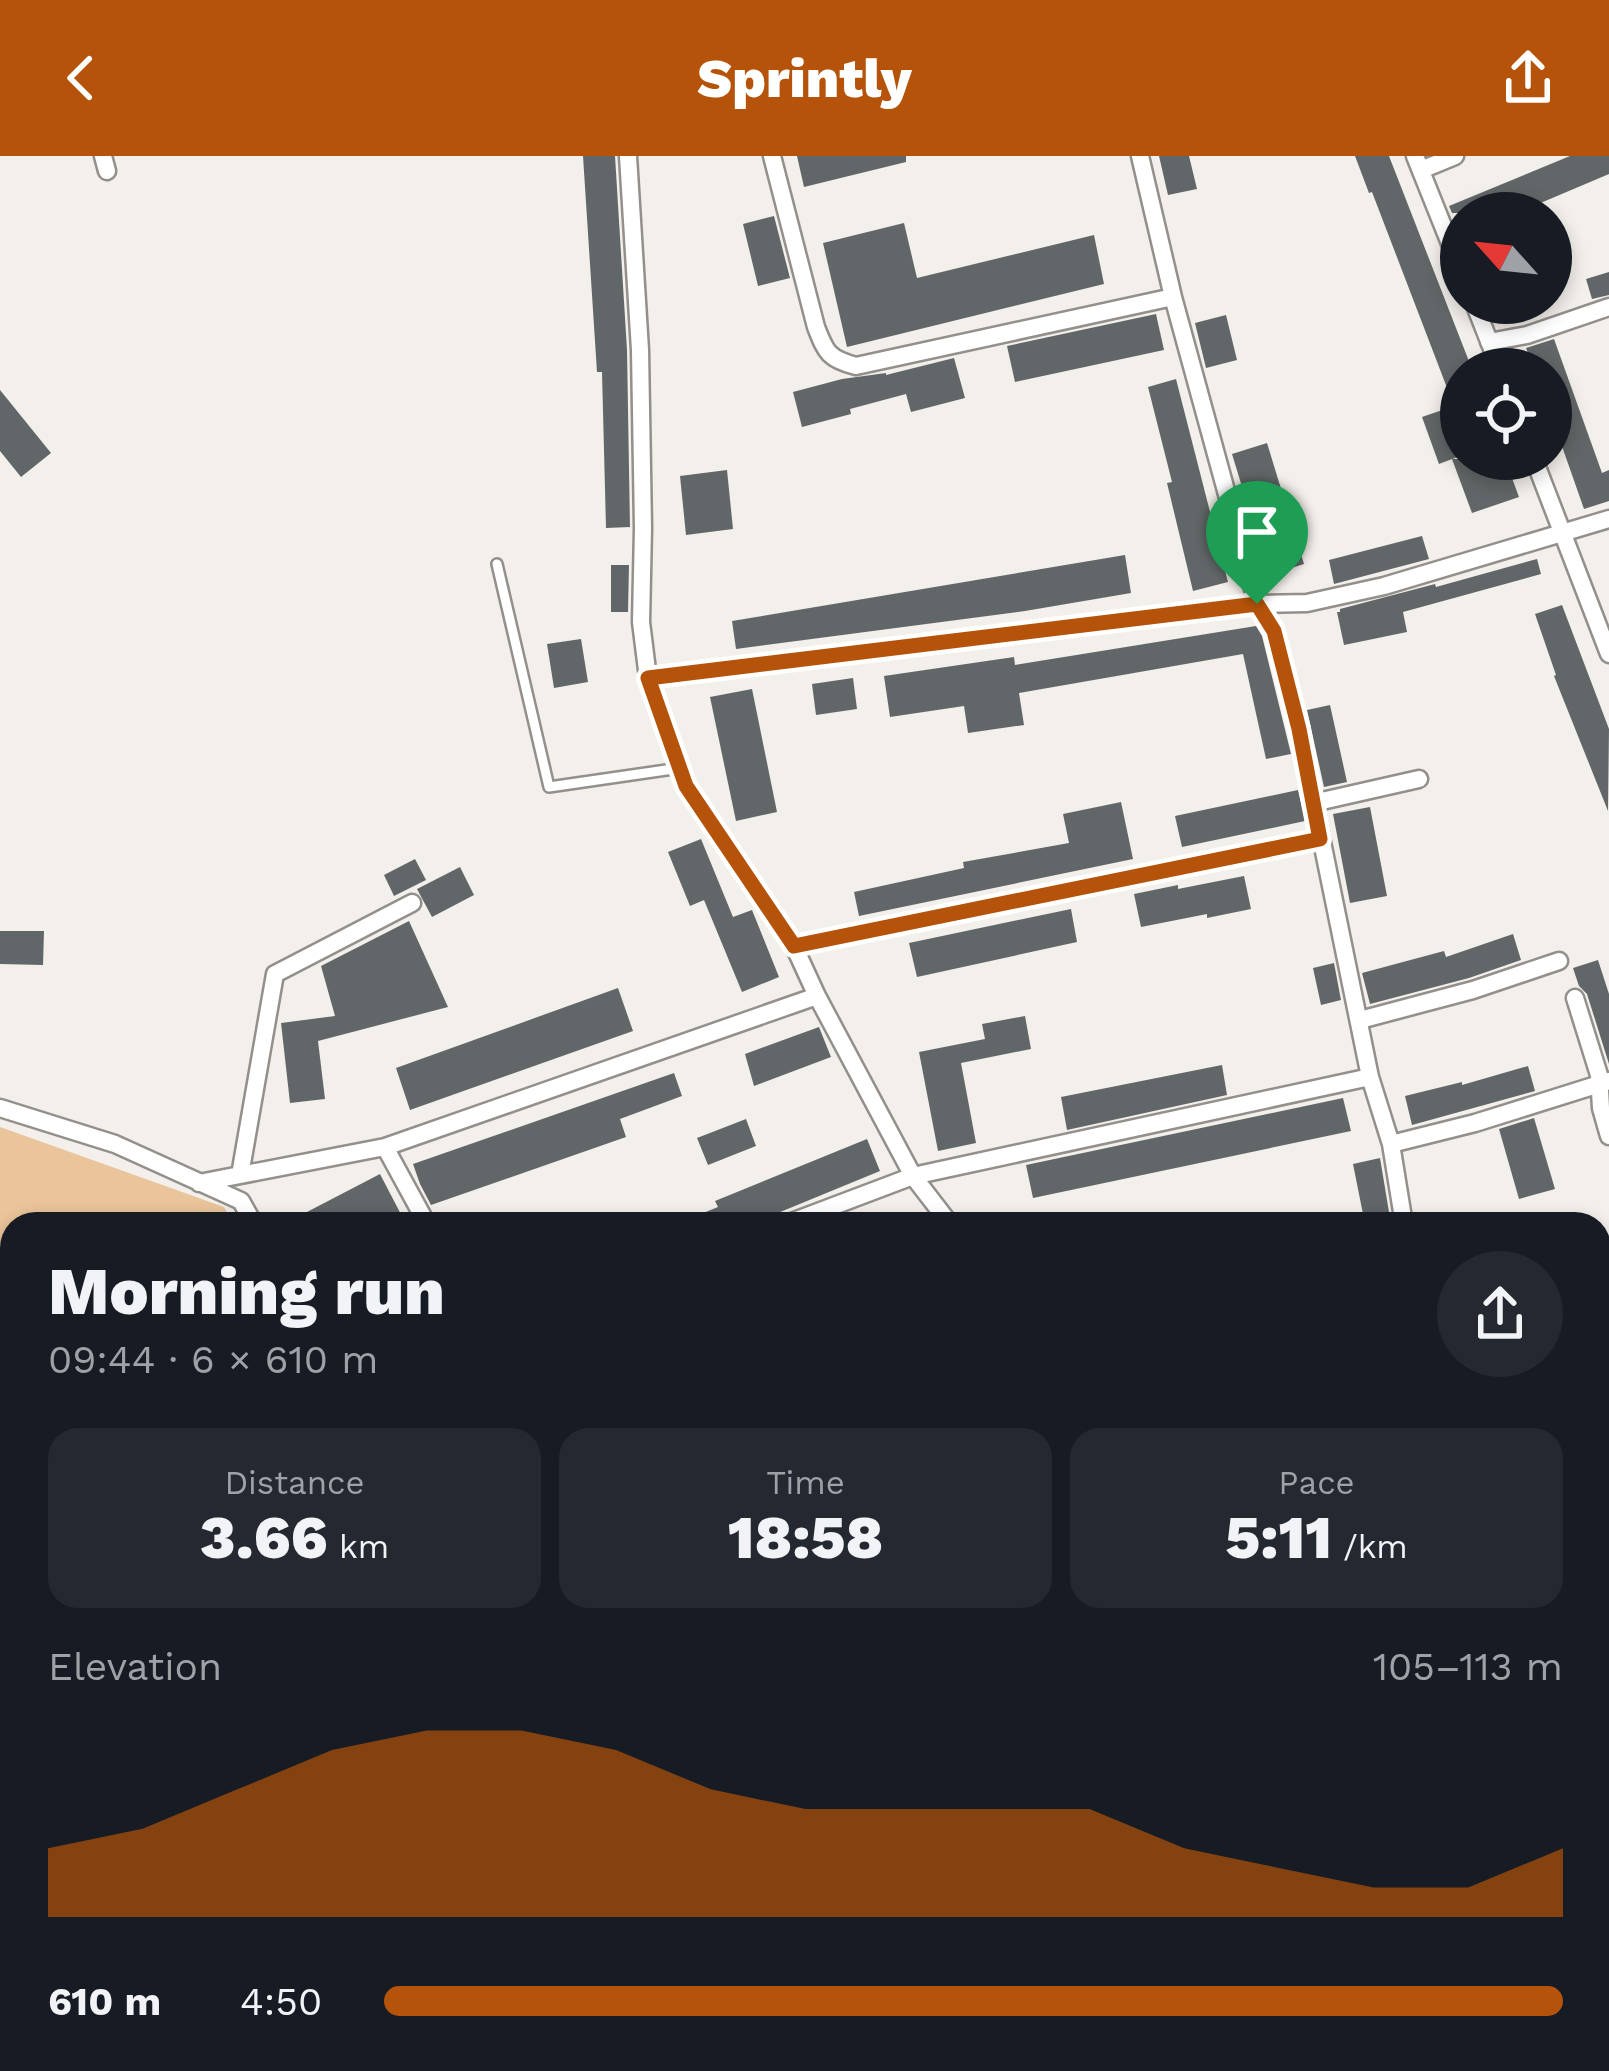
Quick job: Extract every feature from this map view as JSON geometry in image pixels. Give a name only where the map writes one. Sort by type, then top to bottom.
[{"type":"street","points":[[628,156],[640,350],[641,622],[648,678],[686,786],[794,946],[913,1176],[941,1212]]},
{"type":"street","points":[[772,156],[816,328],[825,351],[838,361],[856,366],[1173,297]]},
{"type":"street","points":[[1140,156],[1173,297],[1257,604],[1274,631],[1299,729],[1402,1212]]},
{"type":"street","points":[[1440,219],[1418,163],[1455,156]]},
{"type":"street","points":[[1489,342],[1526,335],[1609,307]]},
{"type":"street","points":[[1482,324],[1491,348]]},
{"type":"street","points":[[1542,480],[1609,654]]},
{"type":"street","points":[[648,678],[1257,604],[1307,604],[1609,519]]},
{"type":"street","points":[[1313,803],[1419,779]]},
{"type":"street","points":[[794,946],[1320,839]]},
{"type":"street","points":[[240,1175],[275,974],[412,903]]},
{"type":"street","points":[[1360,1020],[1559,961]]},
{"type":"street","points":[[199,1183],[385,1147],[817,996]]},
{"type":"street","points":[[1574,998],[1604,1083],[1601,1108],[1609,1136]]},
{"type":"street","points":[[818,1212],[913,1176],[1370,1077]]},
{"type":"street","points":[[1391,1144],[1475,1124],[1604,1083]]},
{"type":"street","points":[[0,1108],[115,1144],[241,1201],[247,1212]]},
{"type":"street","points":[[385,1147],[420,1212]]},
{"type":"lane","points":[[497,563],[549,787],[680,768]]},
{"type":"shaded area","points":[[0,1127],[224,1207],[227,1212],[0,1212]]},
{"type":"building","points":[[583,156],[615,156],[627,350],[630,527],[606,528],[602,372],[597,372]]},
{"type":"building","points":[[797,156],[906,156],[906,162],[804,187]]},
{"type":"building","points":[[1159,156],[1189,156],[1197,189],[1168,195]]},
{"type":"building","points":[[1355,156],[1389,156],[1440,287],[1440,324],[1454,324],[1464,348],[1440,348],[1440,369],[1372,192]]},
{"type":"building","points":[[1570,156],[1609,156],[1609,174],[1567,192],[1483,192]]},
{"type":"building","points":[[774,216],[790,278],[758,286],[743,224]]},
{"type":"building","points":[[904,223],[917,278],[1094,235],[1104,284],[847,347],[823,243]]},
{"type":"building","points":[[1609,272],[1609,295],[1592,299],[1586,279]]},
{"type":"building","points":[[1156,314],[1164,350],[1015,382],[1007,346]]},
{"type":"building","points":[[1226,315],[1237,360],[1206,368],[1195,323]]},
{"type":"building","points":[[1554,339],[1557,348],[1526,348]]},
{"type":"building","points":[[954,358],[965,398],[911,412],[906,394],[802,427],[793,392]]},
{"type":"building","points":[[1176,379],[1228,582],[1193,591],[1148,387]]},
{"type":"building","points":[[1572,389],[1602,473],[1609,470],[1609,501],[1584,509],[1572,475]]},
{"type":"building","points":[[0,390],[51,453],[21,477],[0,451]]},
{"type":"building","points":[[1440,411],[1440,464],[1439,464],[1422,417]]},
{"type":"building","points":[[1267,443],[1304,564],[1269,575],[1232,454]]},
{"type":"building","points":[[727,470],[733,529],[686,535],[680,476]]},
{"type":"building","points":[[1460,480],[1513,480],[1519,497],[1472,513]]},
{"type":"building","points":[[1422,536],[1429,559],[1334,584],[1329,560]]},
{"type":"building","points":[[1125,555],[1131,593],[736,649],[732,621]]},
{"type":"building","points":[[1537,559],[1541,574],[1403,612],[1407,632],[1344,645],[1340,609]]},
{"type":"building","points":[[611,565],[629,565],[628,612],[611,612]]},
{"type":"building","points":[[1562,605],[1609,729],[1608,811],[1554,676],[1535,614]]},
{"type":"building","points":[[1256,626],[1291,754],[1266,759],[1243,654],[1019,693],[1024,725],[968,733],[964,706],[890,717],[884,676],[1014,657],[1015,665]]},
{"type":"building","points":[[581,639],[588,682],[554,688],[547,644]]},
{"type":"building","points":[[853,678],[857,709],[816,715],[812,684]]},
{"type":"building","points":[[752,689],[777,812],[736,821],[710,697]]},
{"type":"building","points":[[1330,705],[1347,782],[1324,787],[1307,710]]},
{"type":"building","points":[[1298,790],[1305,821],[1182,847],[1175,816]]},
{"type":"building","points":[[1121,802],[1133,859],[859,916],[854,892],[964,868],[963,862],[1069,843],[1063,814]]},
{"type":"building","points":[[1370,807],[1387,896],[1350,903],[1333,814]]},
{"type":"building","points":[[701,839],[733,917],[752,910],[779,977],[742,992],[704,900],[690,906],[668,852]]},
{"type":"building","points":[[415,859],[426,880],[394,896],[384,875]]},
{"type":"building","points":[[460,867],[474,895],[432,917],[417,889]]},
{"type":"building","points":[[1244,876],[1251,909],[1141,927],[1134,894]]},
{"type":"building","points":[[1071,909],[1077,942],[917,977],[909,943]]},
{"type":"building","points":[[409,921],[448,1007],[318,1041],[325,1099],[290,1103],[281,1023],[335,1016],[321,966]]},
{"type":"building","points":[[0,931],[44,931],[43,965],[0,964]]},
{"type":"building","points":[[1513,934],[1521,960],[1370,1004],[1362,973],[1444,951],[1446,957]]},
{"type":"building","points":[[1598,960],[1609,994],[1609,1064],[1587,994],[1573,968]]},
{"type":"building","points":[[1334,963],[1341,1000],[1321,1005],[1313,968]]},
{"type":"building","points":[[618,988],[633,1031],[410,1110],[396,1068]]},
{"type":"building","points":[[1025,1016],[1031,1049],[961,1063],[976,1143],[938,1151],[919,1052],[985,1039],[982,1024]]},
{"type":"building","points":[[819,1027],[831,1057],[754,1086],[745,1054]]},
{"type":"building","points":[[1222,1065],[1227,1095],[1067,1130],[1061,1097]]},
{"type":"building","points":[[1528,1066],[1535,1091],[1412,1125],[1405,1096]]},
{"type":"building","points":[[674,1073],[682,1096],[620,1119],[626,1137],[431,1205],[420,1184],[413,1164]]},
{"type":"building","points":[[1343,1098],[1351,1131],[1033,1198],[1026,1165]]},
{"type":"building","points":[[1534,1118],[1555,1189],[1519,1199],[1499,1129]]},
{"type":"building","points":[[746,1119],[756,1146],[708,1165],[697,1138]]},
{"type":"building","points":[[867,1139],[880,1171],[780,1212],[706,1212],[718,1207],[715,1201]]},
{"type":"building","points":[[1380,1158],[1389,1212],[1363,1212],[1353,1164]]},
{"type":"building","points":[[380,1174],[400,1212],[307,1212]]},
{"type":"route","points":[[1257,604],[1274,631],[1320,839],[794,946],[686,786],[648,678],[800,659],[1257,604]]}]
